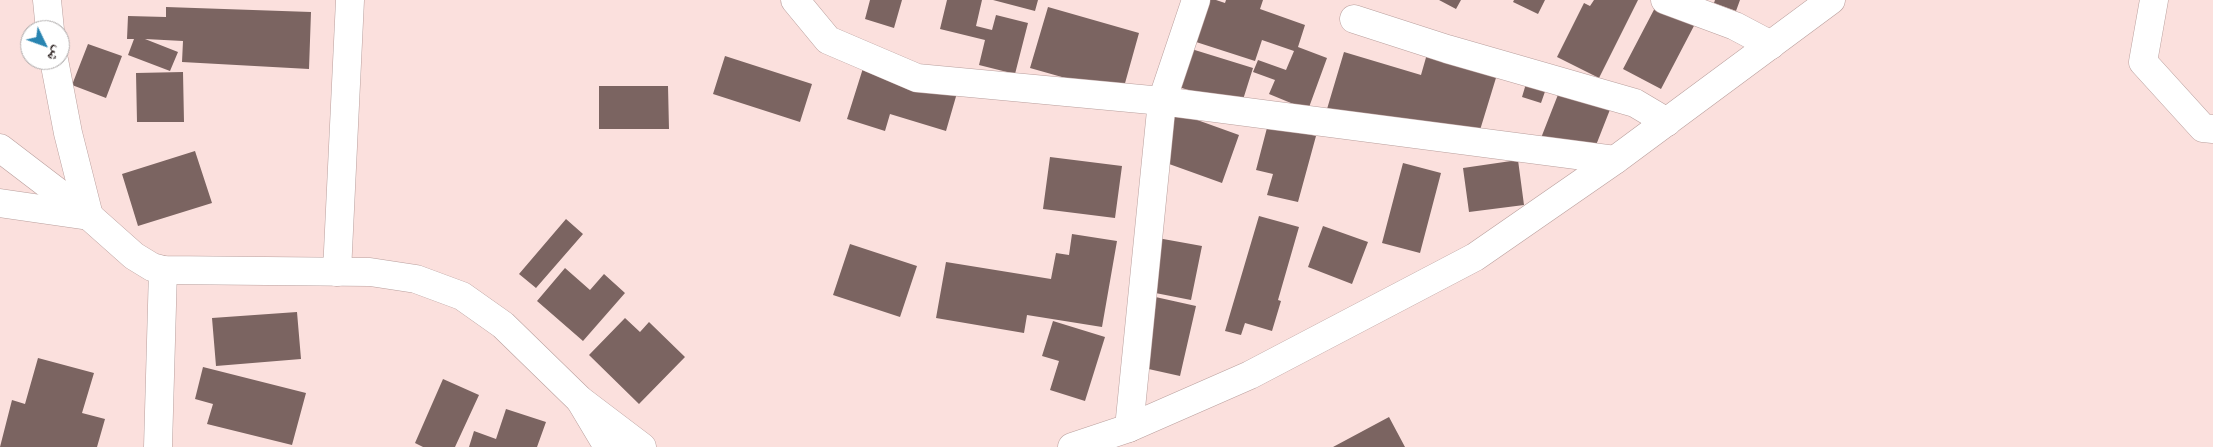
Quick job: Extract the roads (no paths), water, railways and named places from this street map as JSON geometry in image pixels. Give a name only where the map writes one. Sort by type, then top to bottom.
[{"type":"street","points":[[47,0],[49,20]]},
{"type":"street","points":[[337,272],[350,0]]},
{"type":"street","points":[[795,0],[828,40],[917,78],[1162,101],[1615,160]]},
{"type":"street","points":[[1129,428],[1162,101],[1196,0]]},
{"type":"street","points":[[1665,0],[1735,26],[1771,45]]},
{"type":"street","points":[[1072,447],[1129,428],[1250,375],[1475,258],[1615,160],[1831,0]]},
{"type":"street","points":[[2154,0],[2143,62],[2203,128],[2213,129]]},
{"type":"street","points":[[1354,19],[1447,49],[1636,103],[1667,122]]},
{"type":"street","points":[[56,70],[68,133],[89,216]]},
{"type":"street","points":[[0,148],[89,216],[134,256],[152,267],[163,270],[370,272],[416,279],[462,296],[503,325],[580,400],[642,447]]},
{"type":"street","points":[[0,203],[89,216]]},
{"type":"street","points":[[158,447],[163,270]]},
{"type":"street","points":[[580,400],[608,447]]}]
